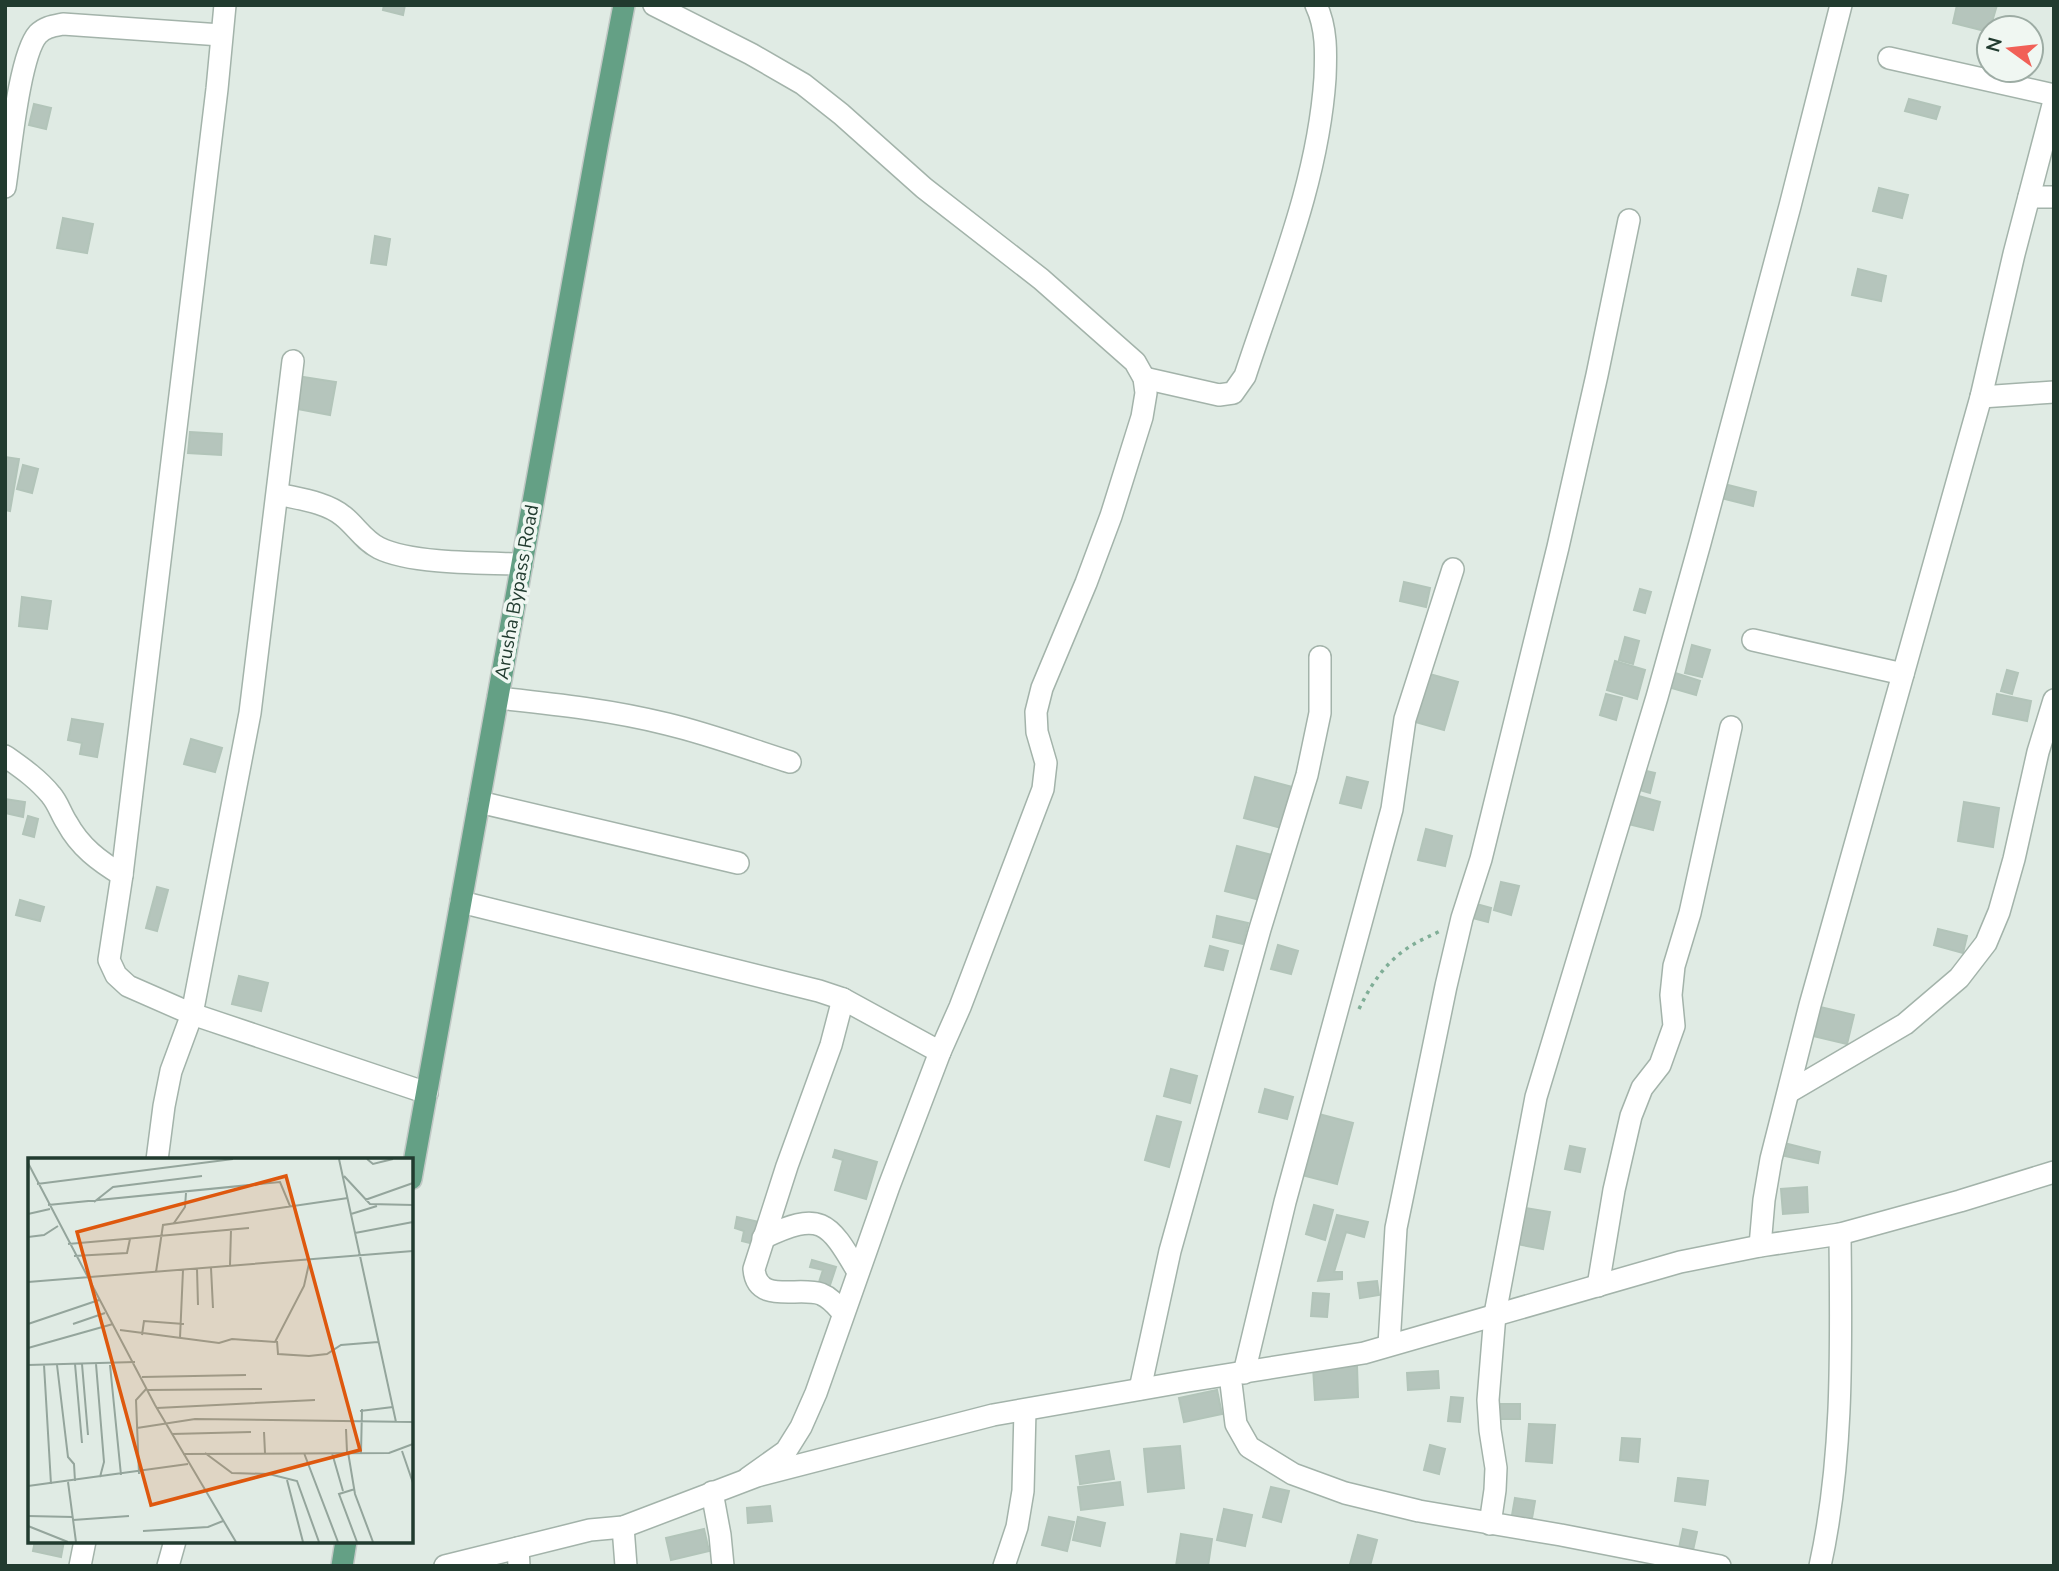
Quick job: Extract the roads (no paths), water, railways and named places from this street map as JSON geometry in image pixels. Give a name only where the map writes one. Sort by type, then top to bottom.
[{"type":"main road","name":"Arusha Bypass Road","points":[[413,1168],[624,5]]},
{"type":"main road","points":[[342,1566],[346,1543]]},
{"type":"street","points":[[225,5],[122,875],[109,960],[116,975],[128,986],[192,1014],[427,1093]]},
{"type":"street","points":[[653,5],[751,54],[803,84],[924,188],[1041,279],[1135,362],[1144,378],[1146,393],[1142,417],[1122,482],[1086,583],[1042,688],[1036,712],[1046,763],[1043,789],[960,1007],[940,1052],[802,1427],[786,1451],[746,1479]]},
{"type":"street","points":[[1144,378],[1219,395],[1233,393],[1245,376],[1310,177],[1318,140],[1327,48],[1316,5]]},
{"type":"street","points":[[1490,1524],[1496,1468],[1488,1400],[1495,1314],[1535,1097],[1657,696],[1841,5]]},
{"type":"street","points":[[5,187],[17,106],[29,53],[37,35],[49,26],[63,24],[221,35]]},
{"type":"street","points":[[1889,58],[2054,95]]},
{"type":"street","points":[[1760,1246],[1771,1159],[1810,1005],[1981,397],[2054,101]]},
{"type":"street","points":[[2029,197],[2054,197]]},
{"type":"street","points":[[1388,1345],[1396,1228],[1446,986],[1462,918],[1481,859],[1558,547],[1629,220]]},
{"type":"street","points":[[157,1158],[171,1071],[192,1014],[250,713],[293,361]]},
{"type":"street","points":[[1981,397],[2054,392]]},
{"type":"street","points":[[278,494],[321,505],[343,515],[360,536],[379,549],[433,560],[522,564]]},
{"type":"street","points":[[1453,569],[1405,719],[1392,809],[1237,1374],[1236,1424],[1249,1447],[1293,1474],[1345,1493],[1419,1511],[1720,1566]]},
{"type":"street","points":[[1754,639],[1903,674]]},
{"type":"street","points":[[1140,1390],[1170,1251],[1260,929],[1307,775],[1320,713],[1320,657]]},
{"type":"street","points":[[498,698],[568,706],[664,723],[790,762]]},
{"type":"street","points":[[1789,1092],[1905,1024],[1959,978],[1986,943],[1999,912],[2014,859],[2038,752],[2054,700]]},
{"type":"street","points":[[1598,1286],[1614,1190],[1631,1116],[1642,1088],[1660,1065],[1674,1026],[1671,995],[1674,966],[1690,913],[1731,727]]},
{"type":"street","points":[[5,756],[31,773],[53,797],[68,826],[84,847],[100,862],[122,875]]},
{"type":"street","points":[[479,802],[738,863]]},
{"type":"street","points":[[461,902],[790,983],[843,999],[940,1052]]},
{"type":"street","points":[[843,999],[827,1058],[787,1166],[754,1269],[759,1285],[777,1292],[821,1294],[832,1300],[843,1313]]},
{"type":"street","points":[[445,1566],[519,1557],[590,1530],[623,1527],[746,1479],[993,1415],[1364,1353],[1679,1262],[1840,1234],[2054,1172]]},
{"type":"street","points":[[764,1238],[797,1225],[822,1225],[835,1234],[858,1272]]},
{"type":"street","points":[[1821,1566],[1833,1487],[1838,1422],[1840,1234]]},
{"type":"street","points":[[1004,1566],[1017,1527],[1023,1491],[1025,1410]]},
{"type":"street","points":[[712,1492],[723,1566]]},
{"type":"street","points":[[623,1527],[626,1566]]},
{"type":"street","points":[[80,1566],[85,1543]]},
{"type":"street","points":[[168,1566],[174,1543]]}]
